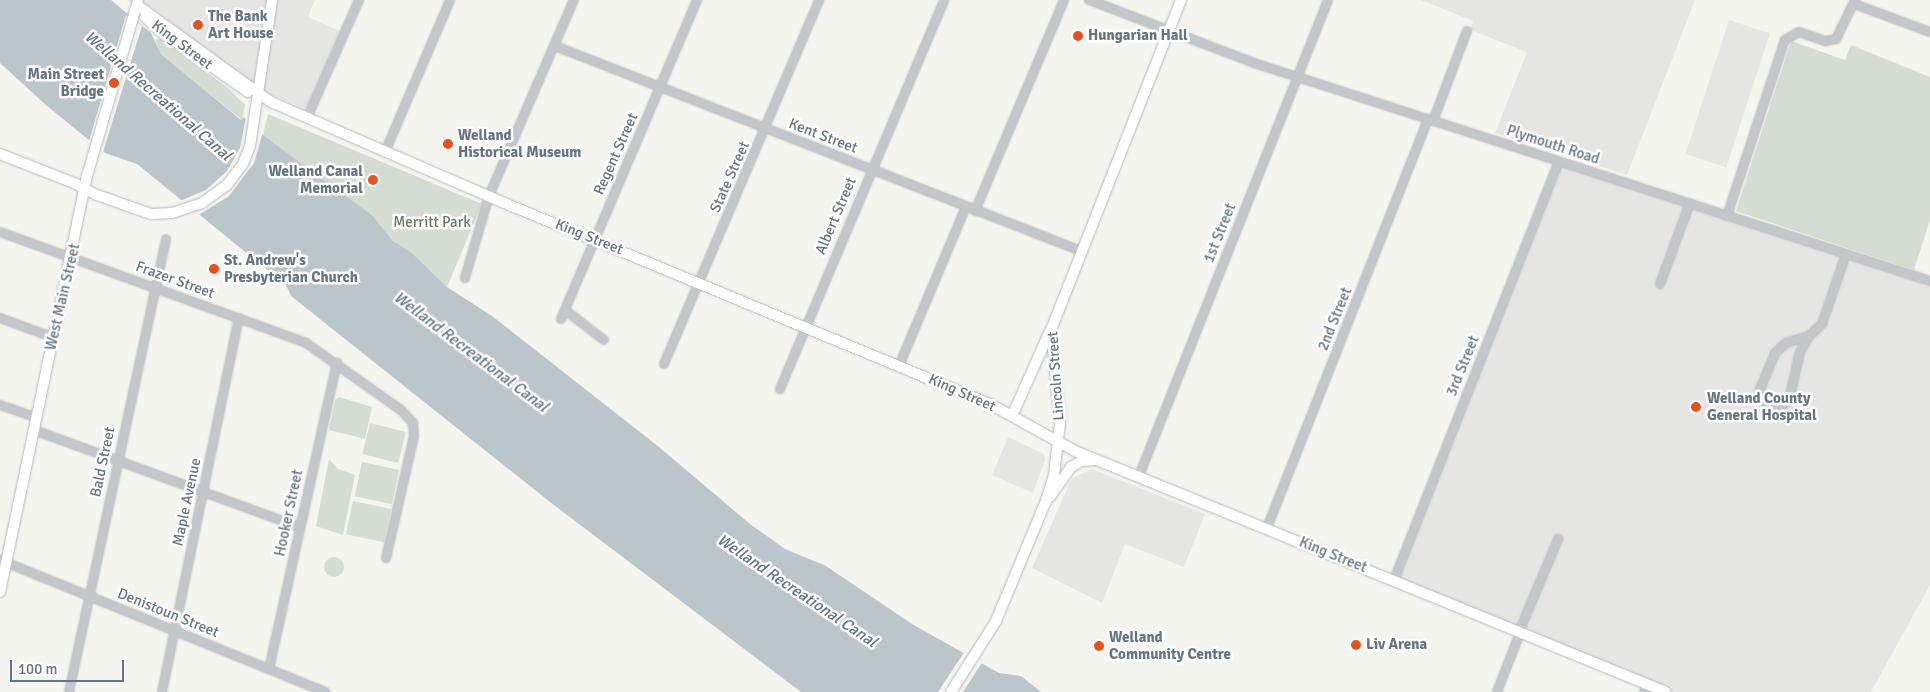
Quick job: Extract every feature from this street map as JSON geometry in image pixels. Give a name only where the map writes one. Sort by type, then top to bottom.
[{"type":"main road","points":[[0,154],[86,189],[96,195],[150,214],[172,213],[202,203],[227,185],[247,155],[256,119],[272,0]]},
{"type":"main road","name":"Lincoln Street","points":[[951,692],[979,648],[1006,599],[1046,501],[1060,423],[1051,330],[1181,0]]},
{"type":"main road","name":"King Street","points":[[135,2],[237,76],[259,95],[307,118],[489,196],[899,366],[1012,416],[1058,442],[1099,460],[1519,632],[1645,688],[1666,692]]},
{"type":"main road","name":"West Main Street","points":[[0,592],[3,561],[37,418],[86,189],[96,146],[133,19],[135,2]]},
{"type":"main road","points":[[1012,416],[1051,330]]},
{"type":"main road","points":[[1046,501],[1071,467],[1082,461],[1099,460]]},
{"type":"street","points":[[307,118],[359,0]]},
{"type":"street","points":[[385,152],[450,0]]},
{"type":"street","points":[[465,278],[489,196],[574,0]]},
{"type":"street","name":"Regent Street","points":[[561,319],[697,0]]},
{"type":"street","name":"State Street","points":[[664,364],[766,129],[819,0]]},
{"type":"street","name":"Albert Street","points":[[780,389],[804,326],[944,0]]},
{"type":"street","points":[[975,211],[1064,0]]},
{"type":"street","name":"Plymouth Road","points":[[1089,0],[1297,77],[1930,281]]},
{"type":"street","name":"1st Street","points":[[1139,476],[1328,0]]},
{"type":"street","points":[[1727,216],[1784,42],[1795,32],[1825,41],[1836,40],[1854,2],[1930,32]]},
{"type":"street","name":"2nd Street","points":[[1267,528],[1467,32]]},
{"type":"street","name":"Kent Street","points":[[555,46],[1081,251]]},
{"type":"street","name":"3rd Street","points":[[1394,580],[1559,162]]},
{"type":"street","points":[[1660,284],[1690,203]]},
{"type":"street","points":[[899,366],[966,207]]},
{"type":"street","name":"Frazer Street","points":[[0,232],[306,343],[337,362],[401,410],[414,428],[386,558]]},
{"type":"street","name":"Bald Street","points":[[69,692],[154,287],[166,239]]},
{"type":"street","points":[[1809,336],[1786,343],[1775,353],[1761,386],[1762,397],[1768,404],[1780,406],[1789,400],[1800,352],[1809,336],[1825,319],[1846,254]]},
{"type":"street","points":[[565,310],[604,340]]},
{"type":"street","points":[[0,318],[54,338]]},
{"type":"street","name":"Maple Avenue","points":[[162,692],[240,318]]},
{"type":"street","name":"Hooker Street","points":[[269,669],[337,362]]},
{"type":"street","points":[[0,405],[37,418]]},
{"type":"street","points":[[34,430],[300,527]]},
{"type":"street","points":[[1497,692],[1519,632],[1558,539]]},
{"type":"street","name":"Denistoun Street","points":[[3,561],[325,692]]},
{"type":"shaded area","points":[[127,0],[315,0],[308,17],[340,31],[306,109],[236,81]]},
{"type":"shaded area","points":[[1421,0],[1695,0],[1627,175],[1495,133],[1527,52],[1470,30],[1473,21]]},
{"type":"shaded area","points":[[1729,20],[1770,33],[1726,167],[1685,154]]},
{"type":"shaded area","name":"Welland County General Hospital","points":[[1559,162],[1930,281],[1930,585],[1871,692],[1666,692],[1394,580]]},
{"type":"shaded area","points":[[1008,437],[1044,454],[1045,460],[1033,493],[992,475]]},
{"type":"shaded area","points":[[1092,469],[1205,514],[1184,567],[1125,544],[1102,603],[1032,568],[1072,478]]},
{"type":"green space","points":[[160,38],[228,88],[245,105],[242,120],[161,54],[155,40]]},
{"type":"green space","points":[[1791,41],[1845,60],[1851,45],[1930,77],[1930,220],[1914,270],[1736,211]]},
{"type":"green space","name":"Merritt Park","points":[[268,114],[482,204],[447,287],[412,253],[393,241],[372,215],[263,135]]},
{"type":"green space","points":[[339,397],[372,407],[365,439],[329,430],[335,400]]},
{"type":"green space","points":[[370,423],[406,432],[398,463],[362,454]]},
{"type":"green space","points":[[329,459],[338,469],[355,475],[343,535],[316,526]]},
{"type":"green space","points":[[362,462],[399,470],[392,504],[355,496]]},
{"type":"green space","points":[[353,501],[391,509],[384,542],[346,534]]},
{"type":"green space","points":[[334,557],[341,560],[344,567],[341,574],[334,577],[327,574],[324,567],[327,560]]},
{"type":"water","name":"Welland Recreational Canal","points":[[0,0],[111,0],[151,33],[161,54],[241,120],[244,117],[263,135],[372,215],[393,241],[412,253],[447,287],[492,316],[659,447],[750,524],[785,549],[826,566],[912,624],[999,673],[1021,676],[1041,692],[801,692],[550,502],[291,296],[286,285],[137,164],[105,153],[47,106],[0,63]]},
{"type":"pier","name":"Main Street Bridge","points":[[126,15],[142,26],[103,152],[89,141]]},
{"type":"pier","points":[[246,117],[263,132],[254,163],[229,196],[197,216],[180,201],[206,190],[227,171],[240,148]]},
{"type":"pier","points":[[965,651],[983,661],[963,692],[938,692]]},
{"type":"place","name":"The Bank Art House","points":[[198,25]]},
{"type":"place","name":"Hungarian Hall","points":[[1078,36]]},
{"type":"place","name":"Main Street Bridge","points":[[114,83]]},
{"type":"place","name":"Welland Historical Museum","points":[[448,144]]},
{"type":"place","name":"Welland Canal Memorial","points":[[373,180]]},
{"type":"place","name":"St. Andrew's Presbyterian Church","points":[[214,269]]},
{"type":"place","name":"Welland County General Hospital","points":[[1696,407]]},
{"type":"place","name":"Liv Arena","points":[[1356,645]]},
{"type":"place","name":"Welland Community Centre","points":[[1099,646]]}]
